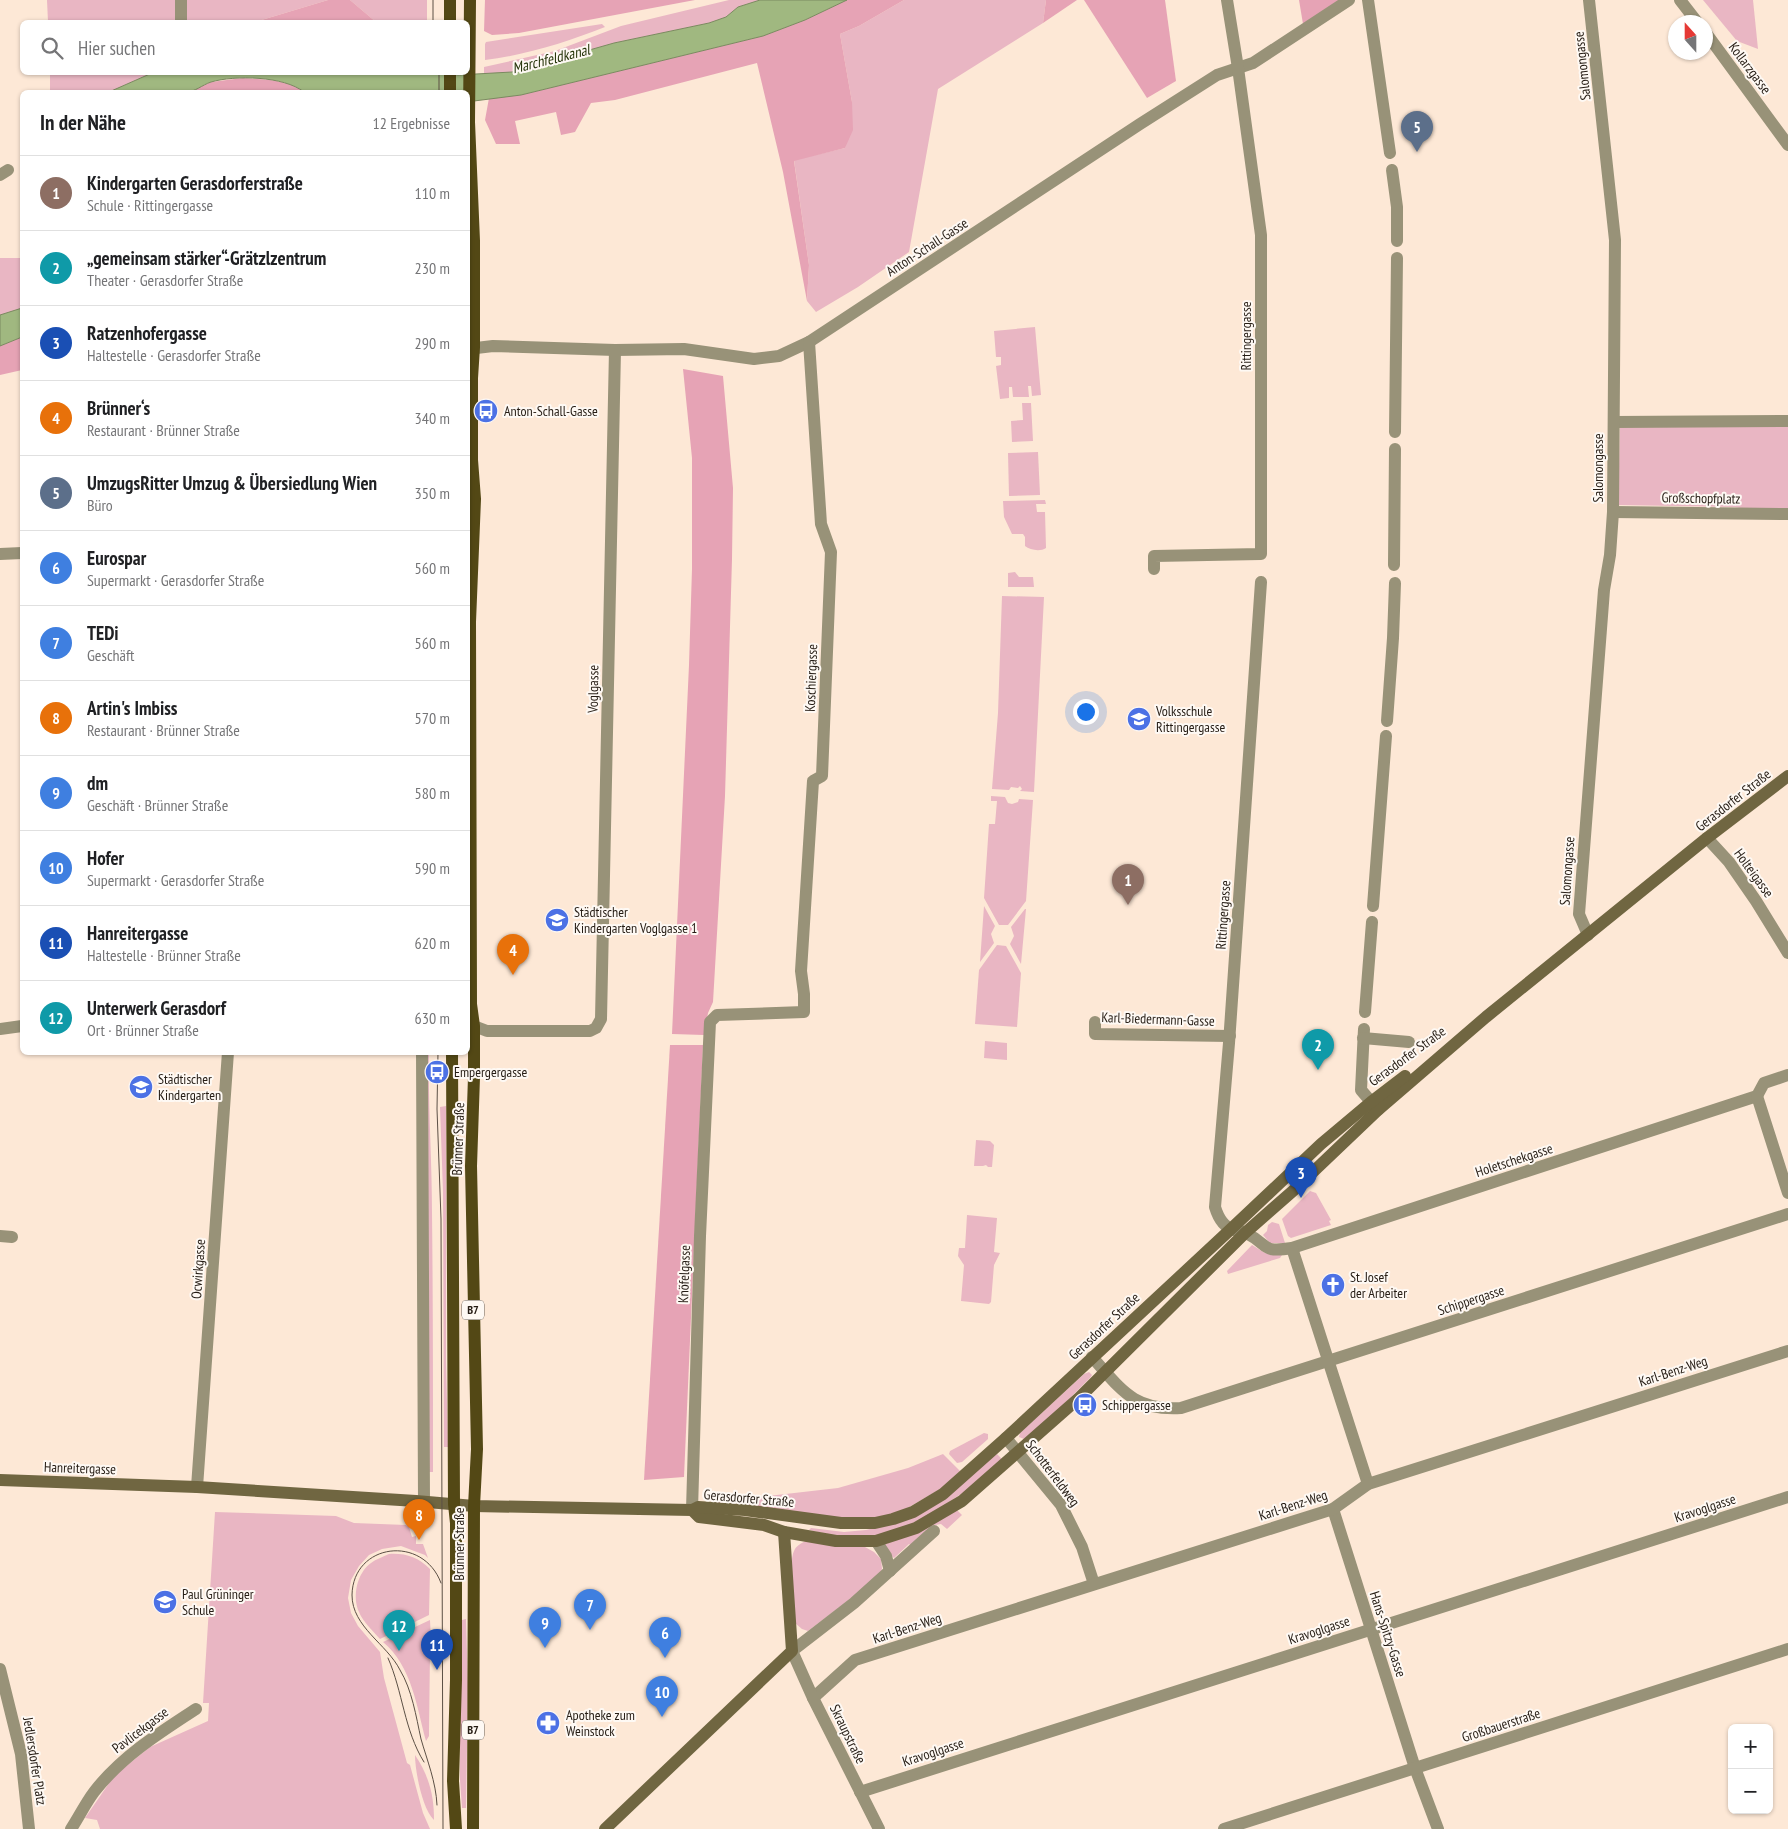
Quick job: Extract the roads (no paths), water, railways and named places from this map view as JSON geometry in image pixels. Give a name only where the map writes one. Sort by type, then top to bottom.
[{"type":"main road","points":[[450,0],[450,20]]},
{"type":"main road","name":"Brünner Straße","points":[[470,0],[470,45]]},
{"type":"main road","points":[[450,75],[450,90]]},
{"type":"main road","name":"Brünner Straße","points":[[469,90],[470,75]]},
{"type":"main road","name":"Brünner Straße","points":[[470,146],[474,241],[471,348],[472,460],[475,499],[470,622],[471,1023],[474,1114],[471,1166],[477,1449],[474,1506],[473,1829]]},
{"type":"main road","name":"Gerasdorfer Straße","points":[[692,1510],[698,1507],[745,1510],[841,1523],[875,1524],[893,1520],[913,1512],[943,1494],[1006,1438],[1321,1144],[1374,1106],[1707,838],[1788,776]]},
{"type":"main road","name":"Brünner Straße","points":[[452,1055],[454,1504],[456,1523],[456,1680],[453,1781],[456,1829]]},
{"type":"main road","name":"Gerasdorfer Straße","points":[[784,1532],[836,1541],[876,1541],[916,1528],[962,1501],[1079,1398],[1104,1371],[1245,1233],[1294,1190],[1374,1106]]},
{"type":"main road","name":"Hanreitergasse","points":[[0,1480],[197,1487],[424,1501],[474,1506],[692,1510],[699,1517],[764,1524],[784,1532]]},
{"type":"main road","points":[[605,1829],[792,1651],[784,1532],[799,1524],[842,1530],[875,1524]]},
{"type":"street","points":[[181,0],[181,20]]},
{"type":"street","name":"Rittingergasse","points":[[1154,569],[1154,556],[1261,554],[1262,235],[1227,0]]},
{"type":"street","name":"Anton-Schall-Gasse","points":[[471,348],[493,346],[684,350],[754,359],[779,356],[809,342],[1217,75],[1253,63],[1349,0]]},
{"type":"street","points":[[1368,0],[1390,153]]},
{"type":"street","name":"Salomongasse","points":[[1588,935],[1579,914],[1604,590],[1610,555],[1613,512],[1615,240],[1589,0]]},
{"type":"street","points":[[1680,0],[1692,15]]},
{"type":"street","name":"Kollarzgasse","points":[[1713,43],[1788,145]]},
{"type":"street","points":[[1392,170],[1398,207],[1397,241]]},
{"type":"street","points":[[1395,432],[1397,258]]},
{"type":"street","name":"Koschiergasse","points":[[709,1039],[710,1022],[717,1015],[804,1012],[801,971],[813,781],[822,776],[831,552],[821,524],[809,342]]},
{"type":"street","name":"Voglgasse","points":[[471,1023],[487,1031],[590,1031],[596,1028],[601,1019],[615,350]]},
{"type":"street","points":[[1614,422],[1788,422]]},
{"type":"street","points":[[1394,565],[1395,449]]},
{"type":"street","name":"Großschopfplatz","points":[[1613,512],[1788,514]]},
{"type":"street","points":[[0,554],[20,553]]},
{"type":"street","name":"Rittingergasse","points":[[1231,1229],[1218,1218],[1215,1207],[1230,1036],[1262,582]]},
{"type":"street","points":[[1387,721],[1393,638],[1394,583]]},
{"type":"street","points":[[1373,906],[1386,736]]},
{"type":"street","name":"Holteigasse","points":[[1707,838],[1729,862],[1787,949]]},
{"type":"street","points":[[1365,1012],[1372,922]]},
{"type":"street","name":"Karl-Biedermann-Gasse","points":[[1095,1022],[1095,1034],[1230,1036]]},
{"type":"street","points":[[0,1029],[20,1026]]},
{"type":"street","points":[[1374,1106],[1361,1090],[1364,1034],[1409,1042]]},
{"type":"street","name":"Knöfelgasse","points":[[692,1510],[700,1236],[709,1039]]},
{"type":"street","name":"Ocwirkgasse","points":[[197,1487],[228,1055]]},
{"type":"street","points":[[422,1055],[424,1501]]},
{"type":"street","name":"Holetschekgasse","points":[[1245,1233],[1266,1248],[1277,1251],[1292,1248],[1757,1096],[1764,1083],[1788,1075]]},
{"type":"street","points":[[1757,1096],[1788,1193]]},
{"type":"street","name":"Schippergasse","points":[[1092,1358],[1121,1390],[1135,1400],[1149,1406],[1166,1409],[1181,1408],[1788,1214]]},
{"type":"street","points":[[1231,1229],[1245,1233]]},
{"type":"street","points":[[1292,1248],[1368,1484]]},
{"type":"street","name":"Karl-Benz-Weg","points":[[813,1698],[854,1660],[1333,1509],[1368,1484],[1788,1351]]},
{"type":"street","name":"Schotterfeldweg","points":[[1006,1438],[1019,1451],[1061,1505],[1082,1547],[1094,1584]]},
{"type":"street","name":"Kravoglgasse","points":[[860,1792],[1788,1497]]},
{"type":"street","name":"Hans-Spitzy-Gasse","points":[[1333,1509],[1415,1768],[1438,1829]]},
{"type":"street","points":[[792,1651],[854,1603],[934,1531]]},
{"type":"street","points":[[876,1541],[886,1556],[890,1571]]},
{"type":"street","name":"Großbauerstraße","points":[[1224,1829],[1788,1649]]},
{"type":"street","name":"Skraupstraße","points":[[792,1651],[813,1698],[878,1829]]},
{"type":"street","name":"Jedlersdorfer Platz","points":[[0,1669],[21,1754],[29,1829]]},
{"type":"street","name":"Pavlicekgasse","points":[[71,1829],[93,1793],[121,1762],[196,1709]]},
{"type":"tram line","points":[[433,0],[433,20]]},
{"type":"tram line","points":[[439,75],[439,90]]},
{"type":"tram line","points":[[438,1055],[437,1109],[441,1219],[443,1829]]},
{"type":"tram line","points":[[437,1805],[433,1780],[408,1686],[394,1661],[358,1617],[352,1595],[355,1578],[364,1564],[376,1555],[390,1551],[405,1552],[420,1557],[432,1567],[441,1583]]},
{"type":"tram line","points":[[388,1658],[412,1737],[424,1762]]},
{"type":"place","name":"UmzugsRitter Umzug & Übersiedlung Wien","points":[[1417,152]]},
{"type":"place","name":"Anton-Schall-Gasse","points":[[486,411]]},
{"type":"place","name":"Volksschule Rittingergasse","points":[[1139,719]]},
{"type":"place","name":"Kindergarten Gerasdorferstraße","points":[[1128,905]]},
{"type":"place","name":"Städtischer Kindergarten Voglgasse 1","points":[[557,920]]},
{"type":"place","name":"Brünner‘s","points":[[513,975]]},
{"type":"place","name":"„gemeinsam stärker“-Grätzlzentrum","points":[[1318,1070]]},
{"type":"place","name":"Empergergasse","points":[[437,1072]]},
{"type":"place","name":"Städtischer Kindergarten","points":[[141,1087]]},
{"type":"place","name":"Ratzenhofergasse","points":[[1301,1198]]},
{"type":"place","name":"St. Josef der Arbeiter","points":[[1333,1285]]},
{"type":"place","name":"Schippergasse","points":[[1085,1405]]},
{"type":"place","name":"Artin's Imbiss","points":[[419,1540]]},
{"type":"place","name":"Paul Grüninger Schule","points":[[165,1602]]},
{"type":"place","name":"TEDi","points":[[590,1630]]},
{"type":"place","name":"dm","points":[[545,1648]]},
{"type":"place","name":"Unterwerk Gerasdorf","points":[[399,1651]]},
{"type":"place","name":"Eurospar","points":[[665,1658]]},
{"type":"place","name":"Hanreitergasse","points":[[437,1670]]},
{"type":"place","name":"Hofer","points":[[662,1717]]},
{"type":"place","name":"Apotheke zum Weinstock","points":[[548,1723]]},
{"type":"water label","name":"Marchfeldkanal","points":[[551,59]]}]
